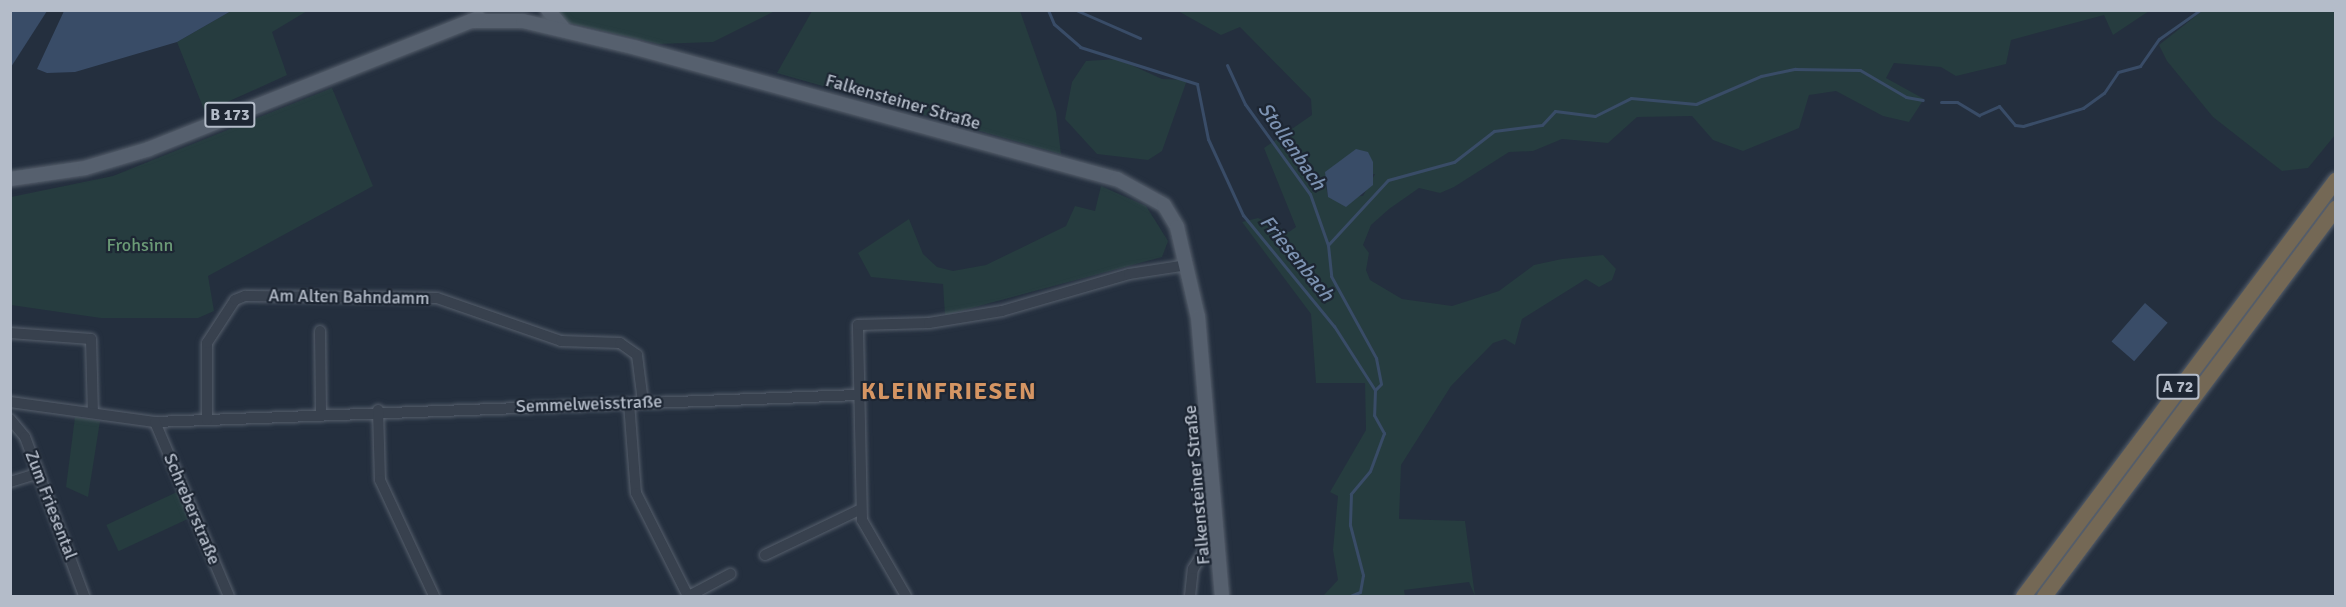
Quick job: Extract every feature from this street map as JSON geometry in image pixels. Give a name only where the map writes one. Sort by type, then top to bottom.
[{"type":"highway","name":"A 72","points":[[2023,597],[2336,178]]},
{"type":"highway","name":"A 72","points":[[2044,597],[2336,207]]},
{"type":"main road","name":"B 173","points":[[10,179],[85,168],[149,149],[501,10]]},
{"type":"main road","points":[[531,10],[539,25]]},
{"type":"main road","points":[[548,10],[565,30]]},
{"type":"main road","name":"Falkensteiner Straße","points":[[471,21],[539,25],[565,30],[1117,179],[1164,206],[1177,227],[1187,265],[1205,374],[1222,597]]},
{"type":"street","points":[[906,597],[861,508],[857,395],[858,325],[929,323],[1002,310],[1129,274],[1187,265]]},
{"type":"street","name":"Am Alten Bahndamm","points":[[207,420],[207,343],[235,300],[245,296],[437,298],[561,341],[628,346],[639,362],[643,402]]},
{"type":"street","points":[[320,331],[321,414]]},
{"type":"street","points":[[10,333],[91,339],[93,413]]},
{"type":"street","name":"Semmelweisstraße","points":[[10,402],[154,422],[378,410],[857,395]]},
{"type":"street","points":[[629,403],[636,493],[689,597],[730,574]]},
{"type":"street","points":[[378,410],[380,480],[434,597]]},
{"type":"street","name":"Zum Friesental","points":[[11,422],[25,437],[84,597]]},
{"type":"street","name":"Schreberstraße","points":[[154,422],[229,597]]},
{"type":"street","points":[[10,482],[39,472]]},
{"type":"street","points":[[765,555],[861,508]]},
{"type":"street","points":[[1190,597],[1193,569],[1218,529]]},
{"type":"green space","points":[[231,11],[307,11],[272,32],[287,75],[205,112],[177,42]]},
{"type":"green space","points":[[557,11],[775,11],[713,42],[659,44],[565,22]]},
{"type":"green space","points":[[812,11],[1020,11],[1056,112],[1061,154],[777,73]]},
{"type":"green space","points":[[1178,11],[2149,11],[2113,35],[2104,15],[2011,40],[2006,64],[1956,76],[1941,67],[1894,63],[1886,78],[1924,99],[1909,122],[1883,116],[1836,91],[1809,95],[1799,128],[1743,151],[1713,140],[1692,116],[1637,117],[1608,143],[1562,139],[1533,151],[1509,152],[1454,187],[1440,193],[1419,188],[1389,209],[1371,225],[1363,245],[1369,253],[1366,270],[1370,280],[1402,299],[1452,306],[1499,291],[1534,265],[1562,259],[1603,255],[1616,269],[1612,280],[1599,287],[1586,279],[1522,319],[1515,345],[1505,339],[1493,343],[1451,386],[1401,465],[1399,519],[1465,521],[1475,596],[1469,582],[1404,590],[1405,596],[1323,596],[1338,580],[1333,550],[1338,496],[1330,492],[1366,430],[1365,383],[1316,383],[1311,314],[1242,222],[1258,218],[1289,232],[1296,227],[1264,148],[1312,115],[1311,99],[1240,27],[1221,35]],"holes":[[[1375,174],[1363,196],[1328,197],[1325,181]]]},
{"type":"green space","points":[[2202,11],[2335,11],[2335,135],[2308,168],[2282,171],[2213,117],[2167,61],[2159,45]]},
{"type":"green space","points":[[1118,59],[1162,79],[1187,80],[1162,151],[1148,160],[1097,154],[1065,119],[1072,82],[1086,61]]},
{"type":"green space","name":"Frohsinn","points":[[332,88],[373,186],[208,276],[214,311],[198,318],[101,318],[11,305],[11,197],[113,176]]},
{"type":"green space","points":[[1101,186],[1146,206],[1168,241],[1162,257],[945,315],[943,284],[871,277],[858,253],[909,219],[923,254],[937,267],[953,271],[986,265],[1066,226],[1075,206],[1095,211]]},
{"type":"green space","points":[[75,417],[100,421],[88,497],[66,487]]},
{"type":"green space","points":[[177,492],[189,518],[119,551],[106,525]]},
{"type":"water","points":[[64,10],[231,11],[177,42],[75,72],[47,73],[37,69]]},
{"type":"water","points":[[10,11],[47,11],[11,67]]},
{"type":"water","points":[[1356,149],[1368,152],[1373,162],[1373,185],[1346,207],[1328,197],[1325,172]]},
{"type":"water","points":[[2145,303],[2168,323],[2134,361],[2112,341]]},
{"type":"waterway","name":"Friesenbach","points":[[1048,10],[1054,24],[1080,47],[1197,84],[1208,139],[1243,215],[1334,326],[1375,390],[1374,415],[1384,433],[1370,471],[1351,494],[1350,525],[1363,575],[1360,592],[1350,596]]},
{"type":"waterway","name":"Stollenbach","points":[[1076,10],[1140,38]]},
{"type":"waterway","name":"Stollenbach","points":[[1941,102],[1957,102],[1979,115],[1999,106],[2015,125],[2023,126],[2083,108],[2104,93],[2118,72],[2140,66],[2159,39],[2200,10]]},
{"type":"waterway","name":"Stollenbach","points":[[1227,65],[1245,104],[1310,194],[1328,245],[1331,276],[1376,358],[1381,384],[1375,390]]},
{"type":"waterway","name":"Stollenbach","points":[[1328,245],[1388,180],[1454,162],[1494,131],[1542,125],[1555,111],[1595,116],[1631,98],[1696,104],[1761,76],[1795,69],[1860,70],[1906,97],[1923,100]]},
{"type":"district","name":"KLEINFRIESEN","points":[[949,392]]}]
